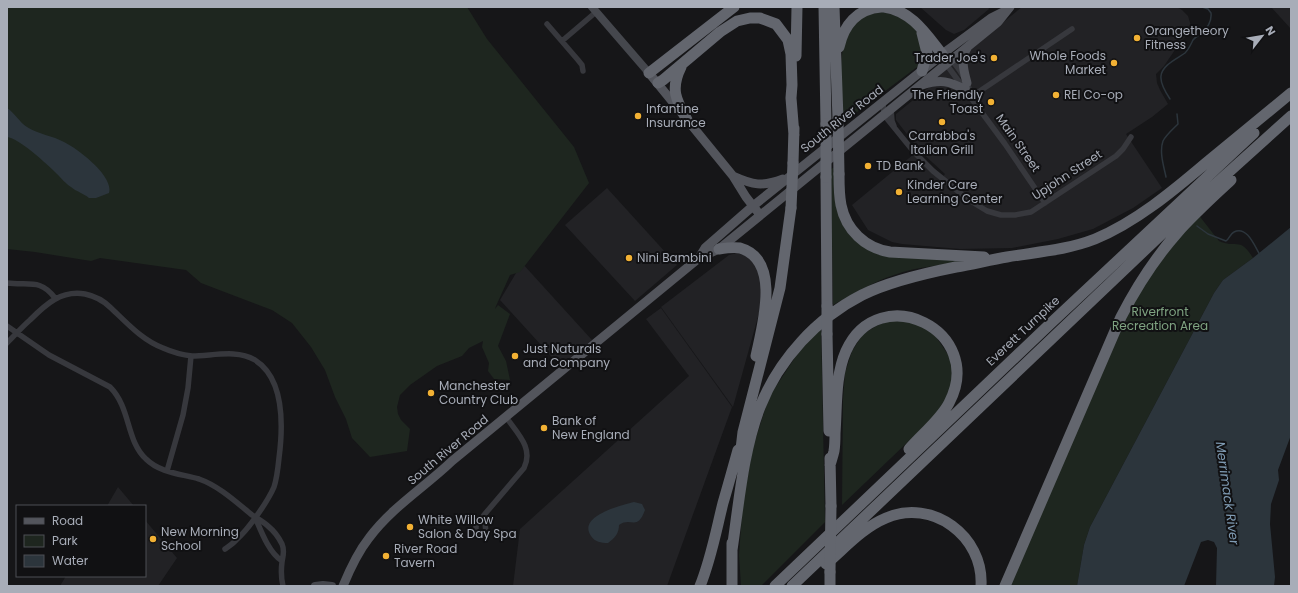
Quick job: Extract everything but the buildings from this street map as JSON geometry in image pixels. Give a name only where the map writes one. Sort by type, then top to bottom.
[{"type":"highway","points":[[649,73],[734,7]]},
{"type":"highway","points":[[700,586],[714,542],[723,504],[748,417],[780,288],[791,208],[797,7]]},
{"type":"highway","points":[[824,7],[827,334],[831,506],[830,543],[834,578],[830,586]]},
{"type":"highway","points":[[834,7],[840,194],[843,214],[856,235],[868,245],[882,251],[966,257],[1007,257]]},
{"type":"highway","points":[[836,58],[844,30],[851,20],[866,10],[882,7],[893,8],[911,18],[946,59]]},
{"type":"highway","points":[[658,83],[720,32],[737,21],[750,18],[760,18],[776,24],[788,40],[791,54],[791,98],[794,135]]},
{"type":"highway","points":[[921,28],[927,53],[922,71]]},
{"type":"highway","points":[[684,62],[676,79],[675,91],[678,103],[687,120]]},
{"type":"highway","points":[[732,550],[746,461],[760,406],[776,376],[800,343],[824,319],[849,302],[886,285],[928,273],[1007,257],[1060,250],[1095,239],[1126,223],[1177,188],[1291,92]]},
{"type":"highway","name":"Everett Turnpike","points":[[775,586],[1291,98]]},
{"type":"highway","name":"Everett Turnpike","points":[[792,586],[1189,208],[1291,116]]},
{"type":"highway","points":[[1005,586],[1121,317],[1139,284],[1152,264],[1179,230],[1291,121]]},
{"type":"highway","points":[[719,249],[735,248],[745,250],[760,263],[765,274],[765,313],[747,396],[748,417]]},
{"type":"highway","points":[[830,465],[834,451],[838,380],[846,351],[853,340],[870,324],[893,316],[911,317],[923,321],[933,327],[946,340],[954,356],[956,374],[954,392],[949,404],[942,414],[922,434],[862,503]]},
{"type":"highway","points":[[732,586],[732,517],[743,432]]},
{"type":"highway","points":[[801,586],[870,526],[892,516],[910,513],[922,513],[939,518],[960,531],[971,545],[977,556],[980,568],[981,586]]},
{"type":"main road","name":"South River Road","points":[[699,258],[705,248],[755,204],[922,71],[968,46],[998,22],[1009,8]]},
{"type":"main road","name":"South River Road","points":[[343,586],[362,547],[385,519],[452,461],[699,258],[719,249],[888,112],[919,86],[991,18],[1009,8]]},
{"type":"main road","points":[[968,46],[964,52],[963,61],[968,90]]},
{"type":"main road","points":[[649,73],[763,213]]},
{"type":"main road","points":[[919,86],[942,81],[968,90]]},
{"type":"main road","points":[[733,176],[745,182],[756,185],[788,178]]},
{"type":"street","points":[[562,41],[594,10],[649,73]]},
{"type":"street","points":[[547,24],[582,65],[583,70]]},
{"type":"street","points":[[968,90],[1072,30]]},
{"type":"street","name":"Main Street","points":[[946,59],[1045,203]]},
{"type":"street","name":"Upjohn Street","points":[[883,102],[895,128]]},
{"type":"street","name":"Upjohn Street","points":[[888,112],[895,128],[914,152],[933,171],[969,200],[987,211],[1001,215],[1015,215],[1031,212],[1116,156],[1131,137]]},
{"type":"street","points":[[7,283],[37,284],[46,288],[55,298]]},
{"type":"street","points":[[7,343],[43,307],[55,298],[76,293],[90,295],[110,306],[132,329],[145,339],[163,348],[191,356],[231,354],[248,356],[260,364],[272,380],[279,402],[282,426],[277,474],[271,492],[255,517],[242,535],[225,549]]},
{"type":"street","points":[[7,326],[49,355],[110,387],[121,401],[134,440],[141,454],[146,460],[167,471],[210,484],[270,528],[280,541],[284,551],[281,574],[283,586]]},
{"type":"street","points":[[167,471],[183,415],[188,388],[191,356]]},
{"type":"street","points":[[484,515],[524,468],[527,461],[528,454],[526,446],[506,417]]},
{"type":"street","points":[[255,517],[264,538],[275,555],[282,561]]},
{"type":"street","points":[[315,586],[332,586]]},
{"type":"shaded area","points":[[920,7],[988,7],[989,9],[964,30],[954,34],[946,30]]},
{"type":"shaded area","points":[[1022,7],[1177,7],[1188,16],[1191,26],[1188,34],[1181,41],[1164,66],[1156,74],[1157,83],[1168,104],[1152,117],[1126,134],[1162,188],[1133,208],[1093,229],[1058,239],[1012,248],[960,249],[902,244],[892,242],[868,230],[852,205],[914,154],[940,180],[945,174],[920,151],[896,120],[896,114],[928,88],[937,76]]},
{"type":"shaded area","points":[[1271,7],[1291,7],[1291,29]]},
{"type":"shaded area","points":[[607,188],[677,265],[635,301],[565,225]]},
{"type":"shaded area","points":[[737,253],[747,256],[757,265],[764,295],[733,407],[661,307],[729,255]]},
{"type":"shaded area","points":[[522,263],[592,340],[560,366],[500,300]]},
{"type":"shaded area","points":[[661,308],[732,407],[667,586],[513,586],[520,529],[689,376],[646,319]]},
{"type":"shaded area","name":"New Morning School","points":[[118,487],[133,505],[108,505]]},
{"type":"shaded area","name":"New Morning School","points":[[146,521],[177,558],[158,586],[60,586],[65,577],[146,577]]},
{"type":"green space","name":"Manchester Country Club","points":[[7,7],[467,7],[487,39],[574,147],[589,183],[520,272],[510,275],[496,306],[495,309],[498,305],[510,314],[498,346],[506,361],[510,380],[494,379],[488,371],[489,363],[482,347],[483,341],[469,348],[462,356],[437,366],[410,385],[400,395],[397,407],[398,414],[401,420],[410,429],[407,451],[370,457],[352,438],[346,419],[335,397],[325,370],[311,347],[292,323],[272,310],[201,283],[186,270],[100,258],[91,261],[7,249]]},
{"type":"green space","points":[[883,12],[901,18],[912,26],[920,36],[922,42],[921,64],[844,122],[841,86],[841,61],[846,37],[850,27],[856,21],[869,15]]},
{"type":"green space","points":[[835,167],[836,206],[841,222],[848,233],[868,249],[970,261],[903,272],[871,285],[833,305],[831,169]]},
{"type":"green space","name":"Riverfront Recreation Area","points":[[1198,212],[1219,241],[1230,244],[1238,244],[1245,247],[1253,258],[1223,280],[1214,293],[1090,527],[1084,545],[1077,586],[1008,586],[1126,308]]},
{"type":"green space","points":[[893,320],[915,323],[934,334],[951,359],[954,380],[940,411],[842,505],[843,399],[845,373],[852,351],[863,334],[878,325]]},
{"type":"green space","points":[[821,328],[825,522],[761,586],[741,586],[739,555],[743,500],[753,447],[769,397],[800,350]]},
{"type":"water","points":[[7,108],[27,127],[64,142],[86,157],[101,171],[109,186],[109,193],[96,198],[89,198],[67,184],[33,152],[19,142],[7,137]]},
{"type":"water","name":"Merrimack River","points":[[1291,227],[1291,435],[1278,470],[1279,480],[1271,504],[1270,524],[1275,577],[1274,586],[1216,586],[1217,548],[1214,542],[1208,540],[1201,542],[1184,586],[1077,586],[1084,545],[1090,527],[1214,293],[1223,280]]},
{"type":"water","points":[[634,502],[642,504],[645,510],[639,520],[636,522],[627,522],[619,525],[616,535],[608,543],[594,540],[588,529],[590,523],[595,517],[611,509]]},
{"type":"waterway","points":[[1170,99],[1161,82],[1162,72],[1167,65],[1185,53],[1194,39],[1207,27],[1211,19],[1211,13],[1208,9],[1202,7]]},
{"type":"waterway","points":[[1166,177],[1162,159],[1162,145],[1166,137],[1178,124],[1177,114]]},
{"type":"waterway","points":[[1197,226],[1208,234],[1226,241],[1234,232],[1243,232],[1247,234],[1253,242],[1260,255]]},
{"type":"place","name":"Orangetheory Fitness","points":[[1137,38]]},
{"type":"place","name":"Trader Joe's","points":[[994,58]]},
{"type":"place","name":"Whole Foods Market","points":[[1114,63]]},
{"type":"place","name":"REI Co-op","points":[[1056,95]]},
{"type":"place","name":"The Friendly Toast","points":[[991,102]]},
{"type":"place","name":"Infantine Insurance","points":[[638,116]]},
{"type":"place","name":"Carrabba's Italian Grill","points":[[942,122]]},
{"type":"place","name":"TD Bank","points":[[868,166]]},
{"type":"place","name":"Kinder Care Learning Center","points":[[899,192]]},
{"type":"place","name":"Nini Bambini","points":[[629,258]]},
{"type":"place","name":"Just Naturals and Company","points":[[515,356]]},
{"type":"place","name":"Manchester Country Club","points":[[431,393]]},
{"type":"place","name":"Bank of New England","points":[[544,428]]},
{"type":"place","name":"White Willow Salon & Day Spa","points":[[410,527]]},
{"type":"place","name":"New Morning School","points":[[153,539]]},
{"type":"place","name":"River Road Tavern","points":[[386,556]]}]
